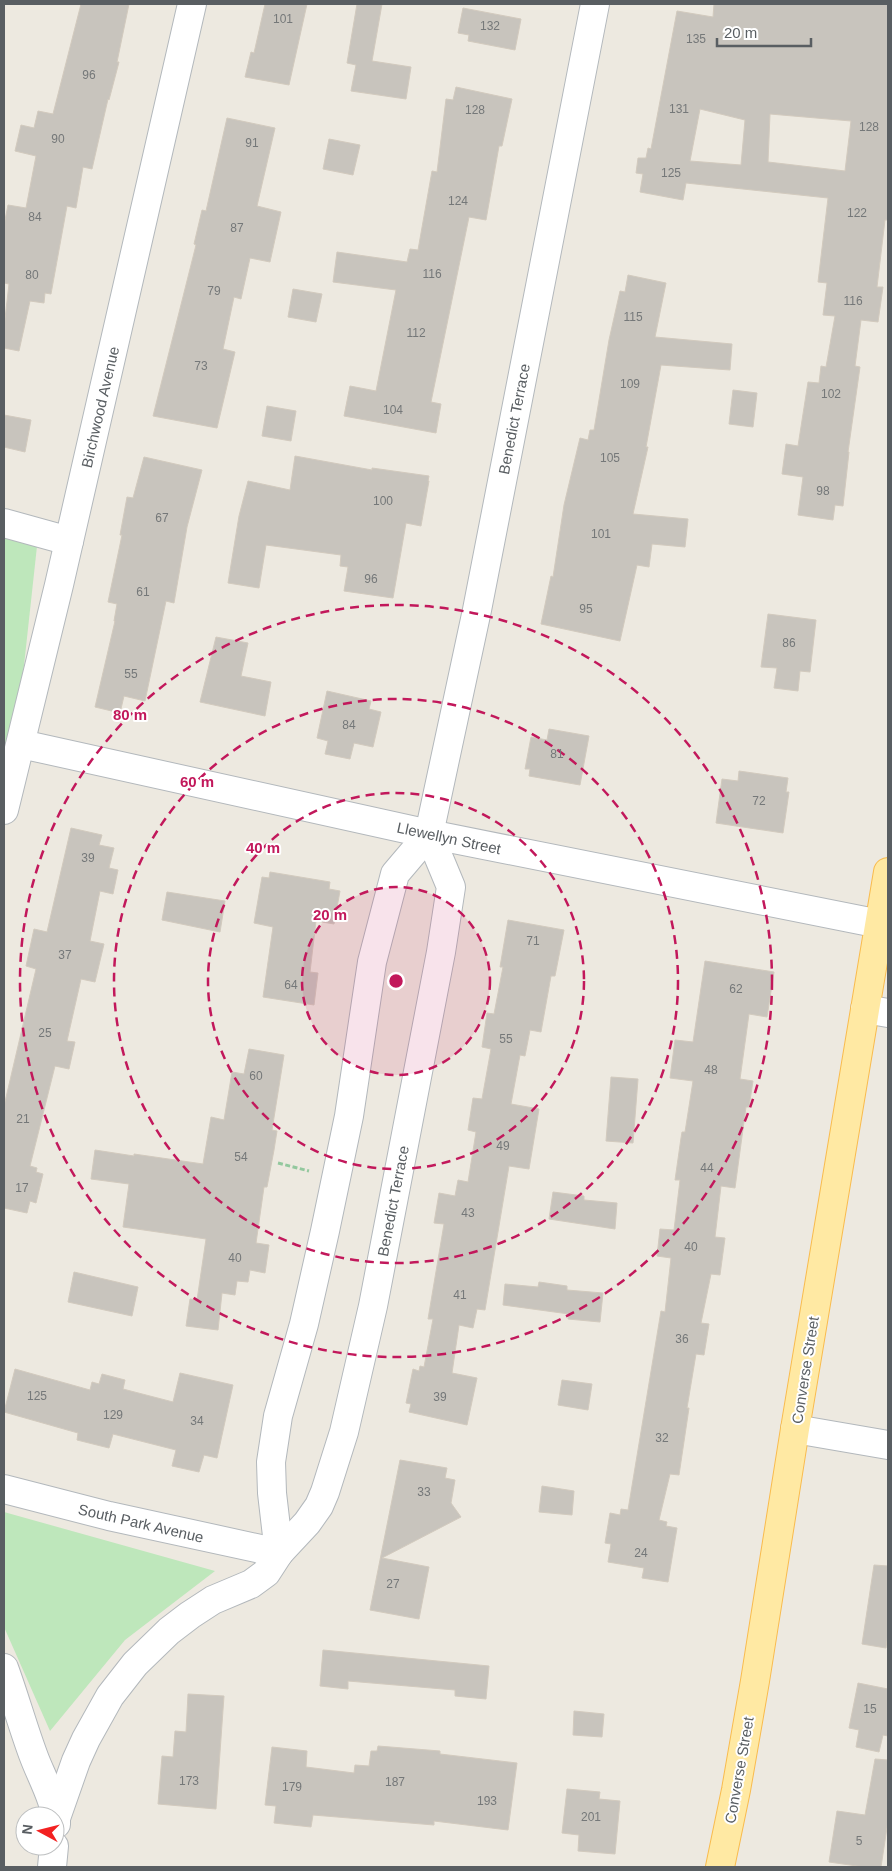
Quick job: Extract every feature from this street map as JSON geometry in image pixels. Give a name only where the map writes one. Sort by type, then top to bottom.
[{"type":"main road","name":"Converse Street","points":[[720,1867],[755,1681],[795,1429],[876,1011],[880,924],[888,872]]},
{"type":"street","name":"Birchwood Avenue","points":[[4,810],[70,540],[192,4]]},
{"type":"street","name":"Benedict Terrace","points":[[279,1554],[272,1493],[272,1462],[278,1416],[304,1324],[340,1161],[349,1116],[372,962],[395,874],[430,834],[595,4]]},
{"type":"street","points":[[4,523],[70,540]]},
{"type":"street","name":"Llewellyn Street","points":[[21,744],[430,834],[880,924]]},
{"type":"street","name":"Benedict Terrace","points":[[62,1806],[76,1761],[86,1739],[110,1696],[135,1664],[190,1615],[213,1600],[251,1584],[266,1573],[279,1554],[307,1523],[319,1506],[328,1484],[344,1432],[373,1306],[441,952],[451,887],[430,834]]},
{"type":"street","points":[[795,1429],[888,1445]]},
{"type":"street","name":"South Park Avenue","points":[[4,1489],[109,1516],[279,1554]]},
{"type":"street","points":[[4,1668],[52,1806]]},
{"type":"green space","points":[[4,528],[38,537],[8,812],[4,823]]},
{"type":"green space","points":[[4,1512],[215,1571],[125,1640],[50,1731],[4,1627]]},
{"type":"building","points":[[81,4],[129,4],[117,62],[119,62],[108,99],[92,169],[83,167],[76,208],[67,206],[51,294],[45,293],[44,303],[30,301],[19,351],[4,348],[4,327],[9,284],[4,283],[4,225],[8,205],[26,208],[36,156],[15,151],[21,125],[34,128],[38,111],[53,114]]},
{"type":"building","points":[[265,4],[307,4],[289,85],[245,77],[251,52],[254,53]]},
{"type":"building","points":[[357,4],[382,4],[372,61],[411,67],[406,99],[351,91],[356,65],[347,63]]},
{"type":"building","points":[[714,4],[888,4],[888,220],[885,220],[877,287],[883,287],[878,322],[861,320],[855,366],[860,367],[848,452],[843,506],[835,505],[833,520],[798,515],[803,477],[782,474],[786,444],[798,446],[808,382],[819,383],[821,366],[826,367],[835,316],[823,315],[827,283],[818,282],[828,198],[686,183],[683,200],[640,192],[643,174],[636,173],[638,158],[646,158],[648,148],[651,149],[677,11],[713,17]],"holes":[[[700,109],[745,120],[741,165],[690,161]],[[770,114],[851,121],[845,171],[768,162]]]},
{"type":"building","points":[[463,8],[521,19],[515,50],[468,41],[469,35],[458,33]]},
{"type":"building","points":[[456,87],[512,99],[502,146],[499,146],[486,220],[469,217],[431,402],[441,404],[436,433],[344,416],[350,386],[376,391],[396,290],[333,282],[337,252],[407,262],[410,249],[418,250],[432,171],[437,172],[446,99],[453,100]]},
{"type":"building","points":[[227,118],[275,128],[257,206],[281,212],[270,262],[250,258],[241,299],[234,297],[223,349],[235,352],[217,428],[153,416],[196,245],[194,244],[202,210],[206,211]]},
{"type":"building","points":[[329,139],[360,145],[353,175],[323,169]]},
{"type":"building","points":[[628,275],[666,283],[655,337],[732,344],[730,370],[661,365],[646,447],[648,447],[633,514],[688,519],[685,547],[652,544],[649,567],[637,565],[620,641],[541,624],[551,576],[553,577],[564,505],[580,438],[588,440],[590,430],[594,430],[609,340],[620,291],[625,292]]},
{"type":"building","points":[[293,289],[322,294],[316,322],[288,317]]},
{"type":"building","points":[[733,390],[757,393],[753,427],[729,424]]},
{"type":"building","points":[[267,406],[296,411],[291,441],[262,436]]},
{"type":"building","points":[[4,415],[31,420],[25,452],[4,447]]},
{"type":"building","points":[[295,456],[372,470],[372,468],[429,476],[421,526],[406,523],[393,598],[344,591],[348,567],[340,566],[341,555],[266,545],[259,588],[228,583],[239,516],[248,481],[290,490]]},
{"type":"building","points":[[144,457],[202,470],[187,527],[174,603],[166,601],[145,701],[124,696],[120,713],[95,707],[115,621],[117,604],[108,602],[122,535],[120,535],[127,497],[133,498]]},
{"type":"building","points":[[768,614],[816,620],[810,672],[800,671],[798,691],[774,688],[777,668],[761,667]]},
{"type":"building","points":[[216,637],[248,643],[241,676],[271,682],[265,716],[200,702]]},
{"type":"building","points":[[327,691],[371,701],[369,709],[381,712],[373,747],[354,743],[350,759],[325,754],[328,741],[317,738]]},
{"type":"building","points":[[549,729],[589,736],[580,785],[529,776],[530,769],[525,769],[531,737],[547,740]]},
{"type":"building","points":[[739,771],[788,778],[786,792],[789,792],[783,833],[716,823],[722,779],[738,781]]},
{"type":"building","points":[[71,828],[102,835],[99,845],[114,848],[109,868],[118,870],[113,894],[100,891],[90,941],[104,944],[95,982],[81,979],[67,1041],[75,1042],[69,1069],[55,1066],[30,1166],[37,1168],[36,1172],[43,1174],[36,1203],[30,1201],[27,1213],[4,1208],[4,1106],[36,969],[26,966],[34,929],[47,932]]},
{"type":"building","points":[[270,872],[330,882],[329,889],[340,891],[334,924],[316,921],[310,972],[318,973],[314,1005],[263,997],[273,927],[254,923],[262,877],[269,878]]},
{"type":"building","points":[[167,892],[225,901],[220,932],[162,920]]},
{"type":"building","points":[[508,920],[564,930],[555,976],[551,976],[541,1032],[530,1030],[525,1056],[520,1055],[511,1104],[539,1109],[529,1169],[509,1166],[485,1310],[477,1309],[473,1328],[459,1325],[452,1373],[477,1378],[467,1425],[409,1412],[411,1404],[406,1403],[413,1369],[419,1371],[420,1366],[424,1367],[433,1319],[428,1319],[444,1224],[434,1223],[439,1193],[455,1196],[458,1180],[468,1182],[476,1132],[468,1130],[473,1098],[482,1099],[491,1049],[482,1047],[487,1013],[494,1014],[503,967],[500,967]]},
{"type":"building","points":[[705,961],[774,972],[767,1017],[749,1014],[740,1079],[753,1081],[749,1107],[746,1107],[735,1188],[721,1186],[715,1237],[725,1238],[720,1275],[711,1274],[701,1323],[709,1324],[704,1355],[696,1354],[679,1475],[670,1474],[659,1520],[667,1522],[666,1526],[677,1528],[668,1582],[642,1578],[644,1568],[608,1562],[611,1544],[605,1543],[610,1513],[620,1515],[621,1509],[628,1510],[661,1311],[665,1312],[671,1258],[657,1256],[660,1229],[674,1230],[680,1180],[675,1180],[682,1132],[685,1132],[693,1081],[670,1078],[675,1040],[693,1042]]},
{"type":"building","points":[[249,1049],[284,1055],[272,1130],[277,1131],[267,1187],[264,1187],[256,1243],[269,1245],[265,1273],[250,1270],[248,1282],[237,1281],[235,1295],[222,1293],[218,1330],[186,1326],[190,1299],[197,1300],[206,1239],[123,1227],[129,1184],[91,1179],[95,1150],[203,1164],[211,1117],[224,1120],[232,1072],[244,1074]]},
{"type":"building","points":[[611,1077],[638,1079],[633,1143],[606,1141]]},
{"type":"building","points":[[553,1192],[584,1196],[584,1200],[617,1203],[615,1229],[549,1219]]},
{"type":"building","points":[[74,1272],[138,1287],[132,1316],[68,1302]]},
{"type":"building","points":[[539,1282],[567,1286],[567,1290],[603,1293],[600,1322],[568,1319],[569,1314],[503,1305],[505,1284],[538,1287]]},
{"type":"building","points":[[15,1369],[90,1390],[92,1382],[99,1384],[102,1374],[125,1380],[123,1389],[173,1402],[180,1373],[233,1385],[217,1458],[204,1455],[199,1472],[172,1466],[176,1450],[113,1434],[109,1448],[77,1440],[78,1433],[4,1412]]},
{"type":"building","points":[[562,1380],[592,1384],[588,1410],[558,1405]]},
{"type":"building","points":[[400,1460],[447,1468],[445,1478],[455,1480],[451,1503],[461,1517],[382,1558],[429,1567],[419,1619],[370,1610]]},
{"type":"building","points":[[542,1486],[574,1491],[572,1515],[539,1512]]},
{"type":"building","points":[[874,1565],[888,1566],[888,1633],[886,1648],[862,1644]]},
{"type":"building","points":[[323,1650],[489,1666],[486,1699],[455,1696],[455,1690],[348,1681],[348,1689],[320,1686]]},
{"type":"building","points":[[858,1683],[888,1689],[888,1736],[883,1735],[879,1752],[856,1747],[859,1730],[849,1728]]},
{"type":"building","points":[[188,1694],[224,1696],[216,1809],[158,1804],[162,1756],[173,1757],[175,1731],[186,1732]]},
{"type":"building","points":[[574,1711],[604,1714],[602,1737],[573,1735]]},
{"type":"building","points":[[378,1746],[440,1751],[440,1754],[517,1763],[508,1830],[434,1821],[434,1825],[313,1815],[311,1827],[274,1823],[276,1806],[265,1805],[272,1747],[307,1751],[306,1767],[354,1773],[355,1765],[369,1766],[371,1751],[377,1751]]},
{"type":"building","points":[[875,1759],[888,1760],[888,1821],[881,1867],[864,1867],[829,1862],[837,1811],[865,1815]]},
{"type":"building","points":[[567,1789],[600,1792],[599,1799],[620,1801],[615,1854],[578,1851],[579,1835],[562,1833]]}]
